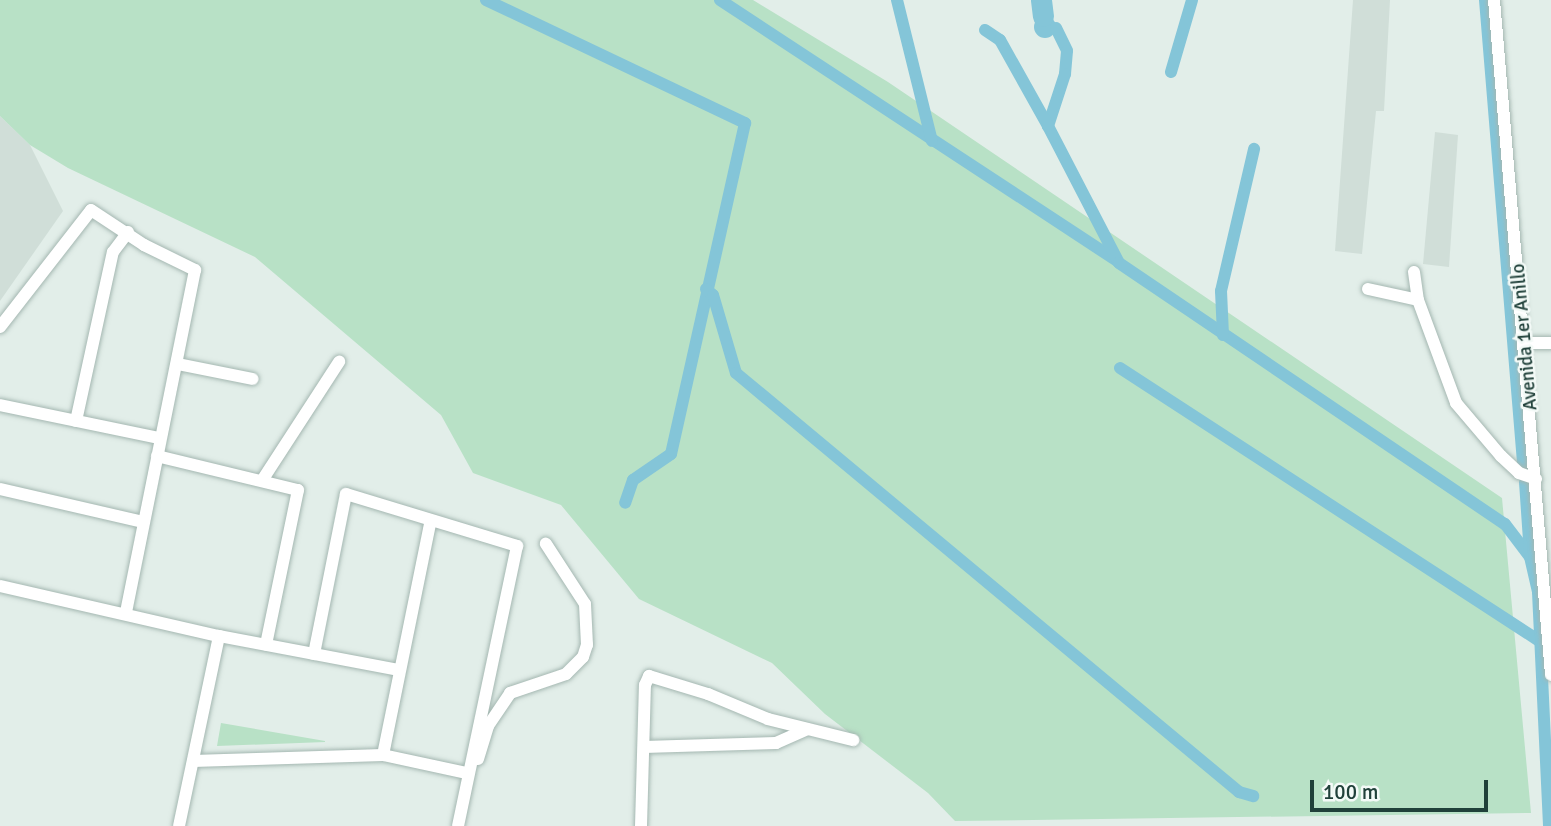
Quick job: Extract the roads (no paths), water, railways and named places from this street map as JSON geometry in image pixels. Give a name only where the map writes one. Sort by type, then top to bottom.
[{"type":"street","name":"Avenida 1er Anillo","points":[[1494,0],[1526,343],[1551,675]]},
{"type":"street","points":[[0,327],[85,215],[91,211],[195,270],[126,612]]},
{"type":"street","points":[[76,421],[113,252],[128,232]]},
{"type":"street","points":[[1414,272],[1418,300],[1456,403],[1501,457],[1519,473],[1536,479]]},
{"type":"street","points":[[1368,289],[1418,300]]},
{"type":"street","points":[[1526,343],[1551,343]]},
{"type":"street","points":[[263,479],[339,362]]},
{"type":"street","points":[[178,364],[253,379]]},
{"type":"street","points":[[0,405],[160,438]]},
{"type":"street","points":[[157,456],[263,479],[298,490],[266,645]]},
{"type":"street","points":[[0,489],[143,523]]},
{"type":"street","points":[[314,654],[346,494],[430,523],[517,546],[458,826]]},
{"type":"street","points":[[383,755],[430,523]]},
{"type":"street","points":[[193,761],[383,755],[468,770],[476,764],[488,726],[510,693],[566,674],[583,657],[589,627],[585,604],[546,544]]},
{"type":"street","points":[[0,586],[126,612],[219,636],[399,670]]},
{"type":"street","points":[[179,826],[219,636]]},
{"type":"street","points":[[641,826],[649,676],[807,729],[853,740]]},
{"type":"street","points":[[644,747],[776,743],[807,729]]},
{"type":"water","points":[[1045,16],[1053,19],[1056,27],[1053,35],[1045,38],[1037,35],[1034,27],[1037,19]]},
{"type":"waterway","points":[[486,0],[745,123],[671,454],[633,480],[625,503]]},
{"type":"waterway","points":[[720,0],[1117,261]]},
{"type":"waterway","points":[[897,0],[932,141]]},
{"type":"waterway","points":[[1041,0],[1043,16]]},
{"type":"waterway","points":[[1171,72],[1192,0]]},
{"type":"waterway","points":[[1485,0],[1524,472]]},
{"type":"waterway","points":[[1056,28],[1067,51],[1065,74],[1048,126],[1119,263],[1505,524],[1530,557],[1538,592],[1549,826]]},
{"type":"waterway","points":[[985,30],[1000,40],[1048,126]]},
{"type":"waterway","points":[[1223,335],[1221,291],[1254,149]]},
{"type":"waterway","points":[[706,289],[713,295],[736,373],[1239,792],[1253,796]]},
{"type":"waterway","points":[[1120,368],[1541,642]]},
{"type":"waterway","points":[[1525,482],[1530,555]]}]
